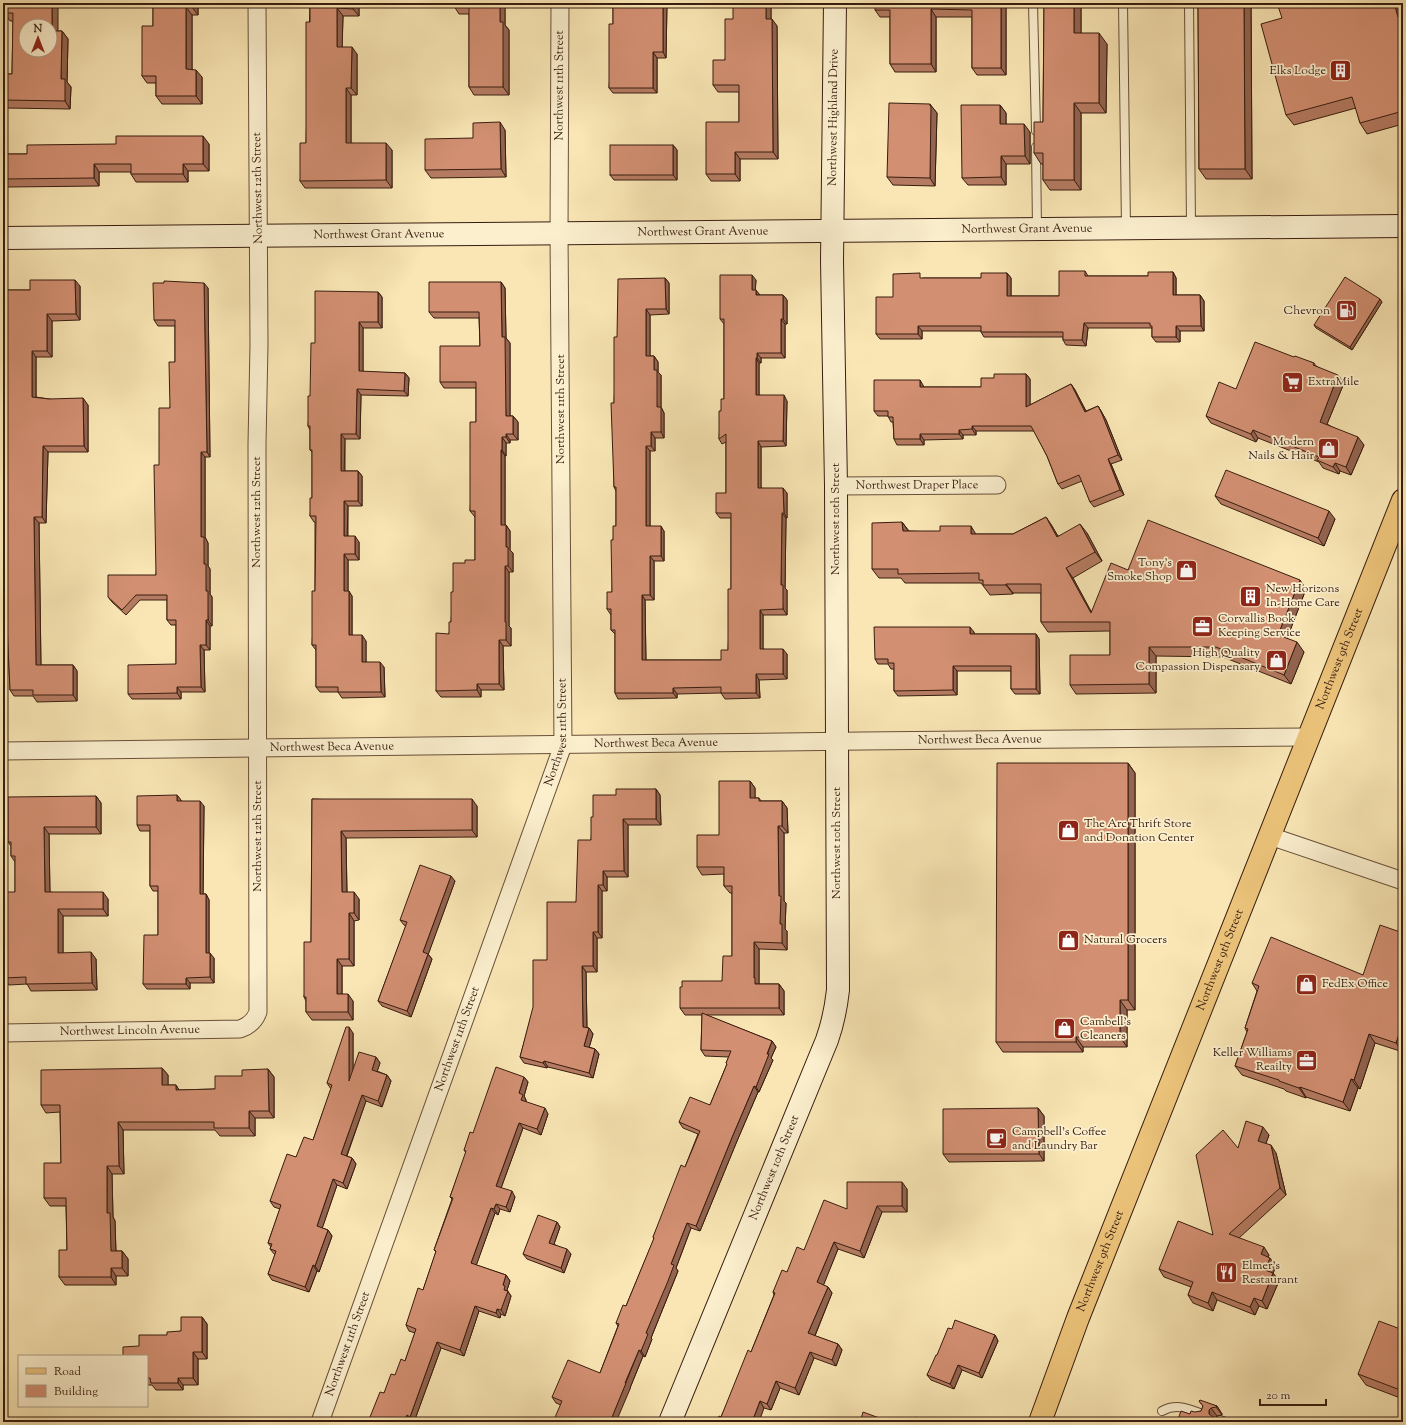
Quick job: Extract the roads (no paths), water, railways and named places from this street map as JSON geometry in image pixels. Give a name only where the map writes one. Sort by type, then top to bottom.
[{"type":"main road","name":"Northwest 9th Street","points":[[1040,1422],[1084,1303],[1403,500]]},
{"type":"street","name":"Northwest 12th Street","points":[[254,1019],[258,1012],[259,1003],[257,749],[257,444],[259,345],[257,3]]},
{"type":"street","name":"Northwest 11th Street","points":[[320,1422],[563,745],[560,3]]},
{"type":"street","name":"Northwest Highland Drive","points":[[832,232],[835,3]]},
{"type":"street","name":"Northwest Grant Avenue","points":[[3,238],[1403,226]]},
{"type":"street","name":"Northwest 10th Street","points":[[670,1422],[832,1026],[836,1012],[838,990],[836,486],[832,232]]},
{"type":"street","name":"Northwest Draper Place","points":[[836,486],[997,485]]},
{"type":"street","name":"Northwest Beca Avenue","points":[[3,751],[1309,737]]},
{"type":"street","points":[[1270,836],[1403,881]]},
{"type":"street","name":"Northwest Lincoln Avenue","points":[[3,1033],[236,1030],[244,1028],[254,1019]]},
{"type":"lane","points":[[1034,3],[1037,230]]},
{"type":"lane","points":[[1123,3],[1126,229]]},
{"type":"lane","points":[[1189,3],[1191,228]]},
{"type":"lane","points":[[1162,1411],[1175,1406],[1203,1414]]},
{"type":"place","name":"Elks Lodge","points":[[1341,71]]},
{"type":"place","name":"Chevron","points":[[1346,311]]},
{"type":"place","name":"ExtraMile","points":[[1292,382]]},
{"type":"place","name":"Modern Nails & Hair","points":[[1329,449]]},
{"type":"place","name":"Tony's Smoke Shop","points":[[1187,570]]},
{"type":"place","name":"New Horizons In-Home Care","points":[[1251,596]]},
{"type":"place","name":"Corvallis Book Keeping Service","points":[[1203,626]]},
{"type":"place","name":"High Quality Compassion Dispensary","points":[[1276,660]]},
{"type":"place","name":"The Arc Thrift Store and Donation Center","points":[[1069,831]]},
{"type":"place","name":"Natural Grocers","points":[[1069,940]]},
{"type":"place","name":"FedEx Office","points":[[1306,984]]},
{"type":"place","name":"Cambell's Cleaners","points":[[1065,1029]]},
{"type":"place","name":"Keller Williams Reailty","points":[[1307,1060]]},
{"type":"place","name":"Campbell's Coffee and Laundry Bar","points":[[996,1139]]},
{"type":"place","name":"Elmer's Restaurant","points":[[1226,1273]]}]
